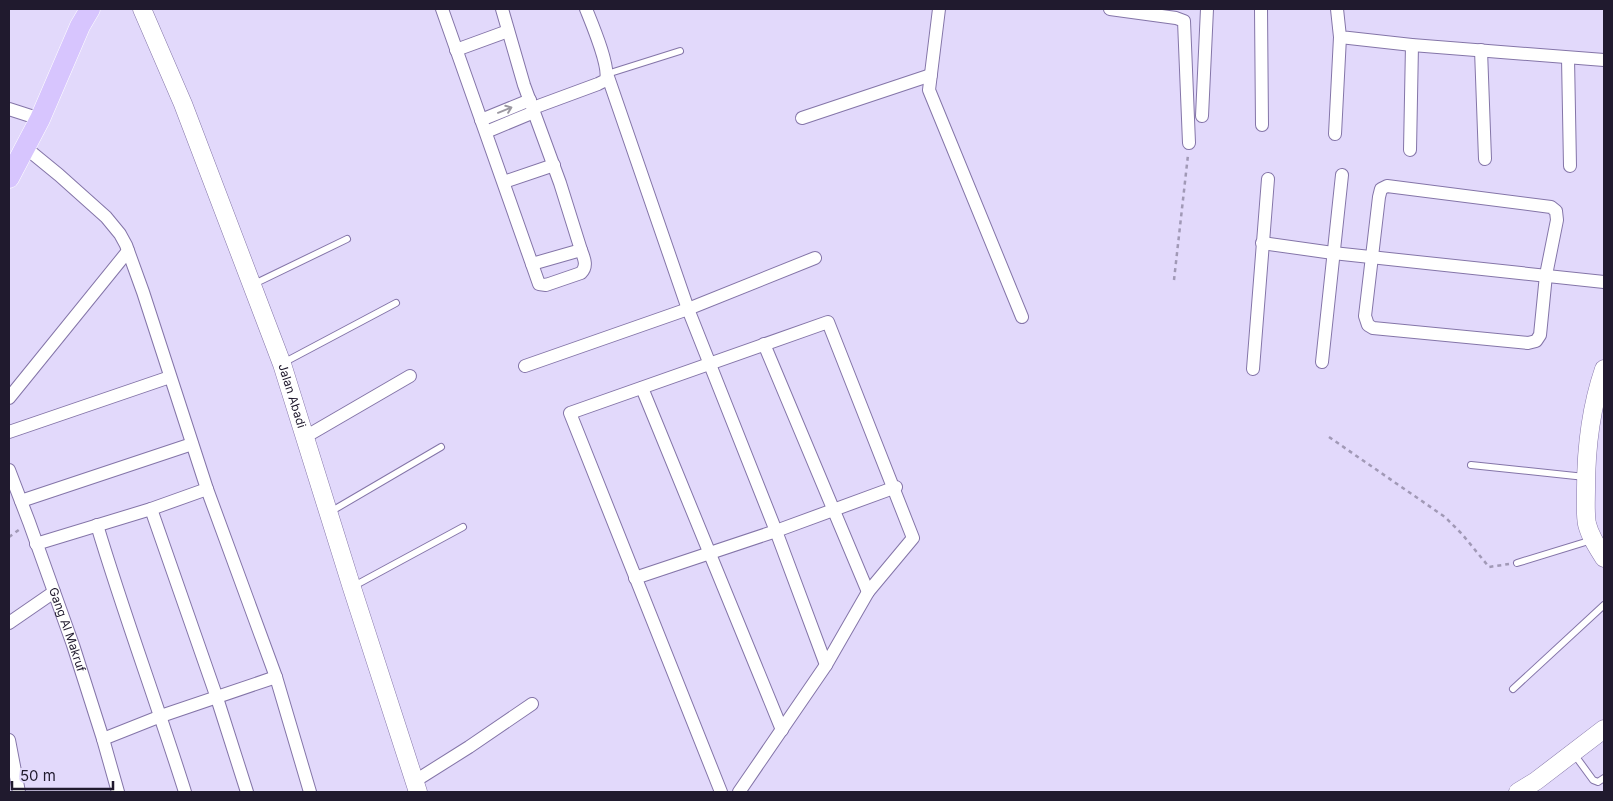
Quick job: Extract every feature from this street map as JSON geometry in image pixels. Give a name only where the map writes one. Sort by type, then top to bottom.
[{"type":"main road","points":[[9,178],[40,119],[80,26],[90,9]]},
{"type":"street","name":"Jalan Abadi","points":[[142,9],[183,104],[282,364],[352,588],[417,786]]},
{"type":"street","points":[[442,9],[539,284],[546,285],[574,276],[584,270],[585,266],[554,165],[532,107],[502,9]]},
{"type":"street","points":[[586,9],[688,308],[776,531],[826,665]]},
{"type":"street","points":[[940,9],[928,90],[1022,317]]},
{"type":"street","points":[[1110,9],[1176,18],[1184,21],[1189,143]]},
{"type":"street","points":[[1202,116],[1208,9]]},
{"type":"street","points":[[1262,9],[1262,125]]},
{"type":"street","points":[[1335,134],[1340,37],[1337,9]]},
{"type":"street","points":[[456,50],[508,31]]},
{"type":"street","points":[[1340,37],[1412,45],[1604,60]]},
{"type":"street","points":[[1410,150],[1412,45]]},
{"type":"street","points":[[1481,50],[1485,159]]},
{"type":"street","points":[[1568,58],[1570,166]]},
{"type":"street","points":[[481,120],[532,107],[603,82],[606,80],[607,74]]},
{"type":"street","points":[[802,118],[931,75]]},
{"type":"street","points":[[486,132],[532,107]]},
{"type":"street","points":[[9,109],[40,119]]},
{"type":"street","points":[[26,148],[106,218],[120,234],[128,251],[206,488],[276,678],[310,792]]},
{"type":"street","points":[[504,182],[554,165]]},
{"type":"street","points":[[1322,362],[1342,175]]},
{"type":"street","points":[[1252,369],[1268,179]]},
{"type":"street","points":[[1387,186],[1551,207],[1556,211],[1546,275],[1540,335],[1536,342],[1528,343],[1373,328],[1368,325],[1365,316],[1373,258],[1379,197],[1381,190],[1387,186]]},
{"type":"street","points":[[1262,243],[1334,254],[1604,282]]},
{"type":"street","points":[[532,264],[581,250]]},
{"type":"street","points":[[9,398],[128,251]]},
{"type":"street","points":[[525,366],[688,308],[815,258]]},
{"type":"street","points":[[721,792],[570,413],[828,322],[895,488],[912,538],[868,592],[826,665],[739,792]]},
{"type":"street","points":[[764,344],[868,592]]},
{"type":"street","points":[[1604,369],[1594,404],[1586,462],[1587,524],[1593,540],[1604,558]]},
{"type":"street","points":[[305,437],[410,376]]},
{"type":"street","points":[[9,432],[170,377]]},
{"type":"street","points":[[642,388],[782,730]]},
{"type":"street","points":[[21,501],[192,444]]},
{"type":"street","name":"Gang Al Makruf","points":[[9,470],[73,645],[118,792]]},
{"type":"street","points":[[36,544],[151,509],[206,488]]},
{"type":"street","points":[[635,578],[776,531],[895,488]]},
{"type":"street","points":[[151,509],[217,698],[247,792]]},
{"type":"street","points":[[96,525],[185,792]]},
{"type":"street","points":[[9,624],[54,592]]},
{"type":"street","points":[[103,739],[161,716],[276,678]]},
{"type":"street","points":[[417,786],[469,747],[532,704]]},
{"type":"street","points":[[1518,792],[1604,729]]},
{"type":"street","points":[[9,740],[19,792]]},
{"type":"lane","points":[[607,74],[680,51]]},
{"type":"lane","points":[[252,284],[347,239]]},
{"type":"lane","points":[[282,364],[396,303]]},
{"type":"lane","points":[[329,512],[441,447]]},
{"type":"lane","points":[[1471,465],[1586,477]]},
{"type":"lane","points":[[352,588],[463,528]]},
{"type":"lane","points":[[1517,563],[1593,540]]},
{"type":"lane","points":[[1513,689],[1604,605]]},
{"type":"lane","points":[[1573,753],[1593,780],[1598,782],[1604,778]]},
{"type":"path","points":[[1174,280],[1189,143]]},
{"type":"path","points":[[1329,437],[1444,517],[1462,534],[1489,567],[1517,563]]}]
